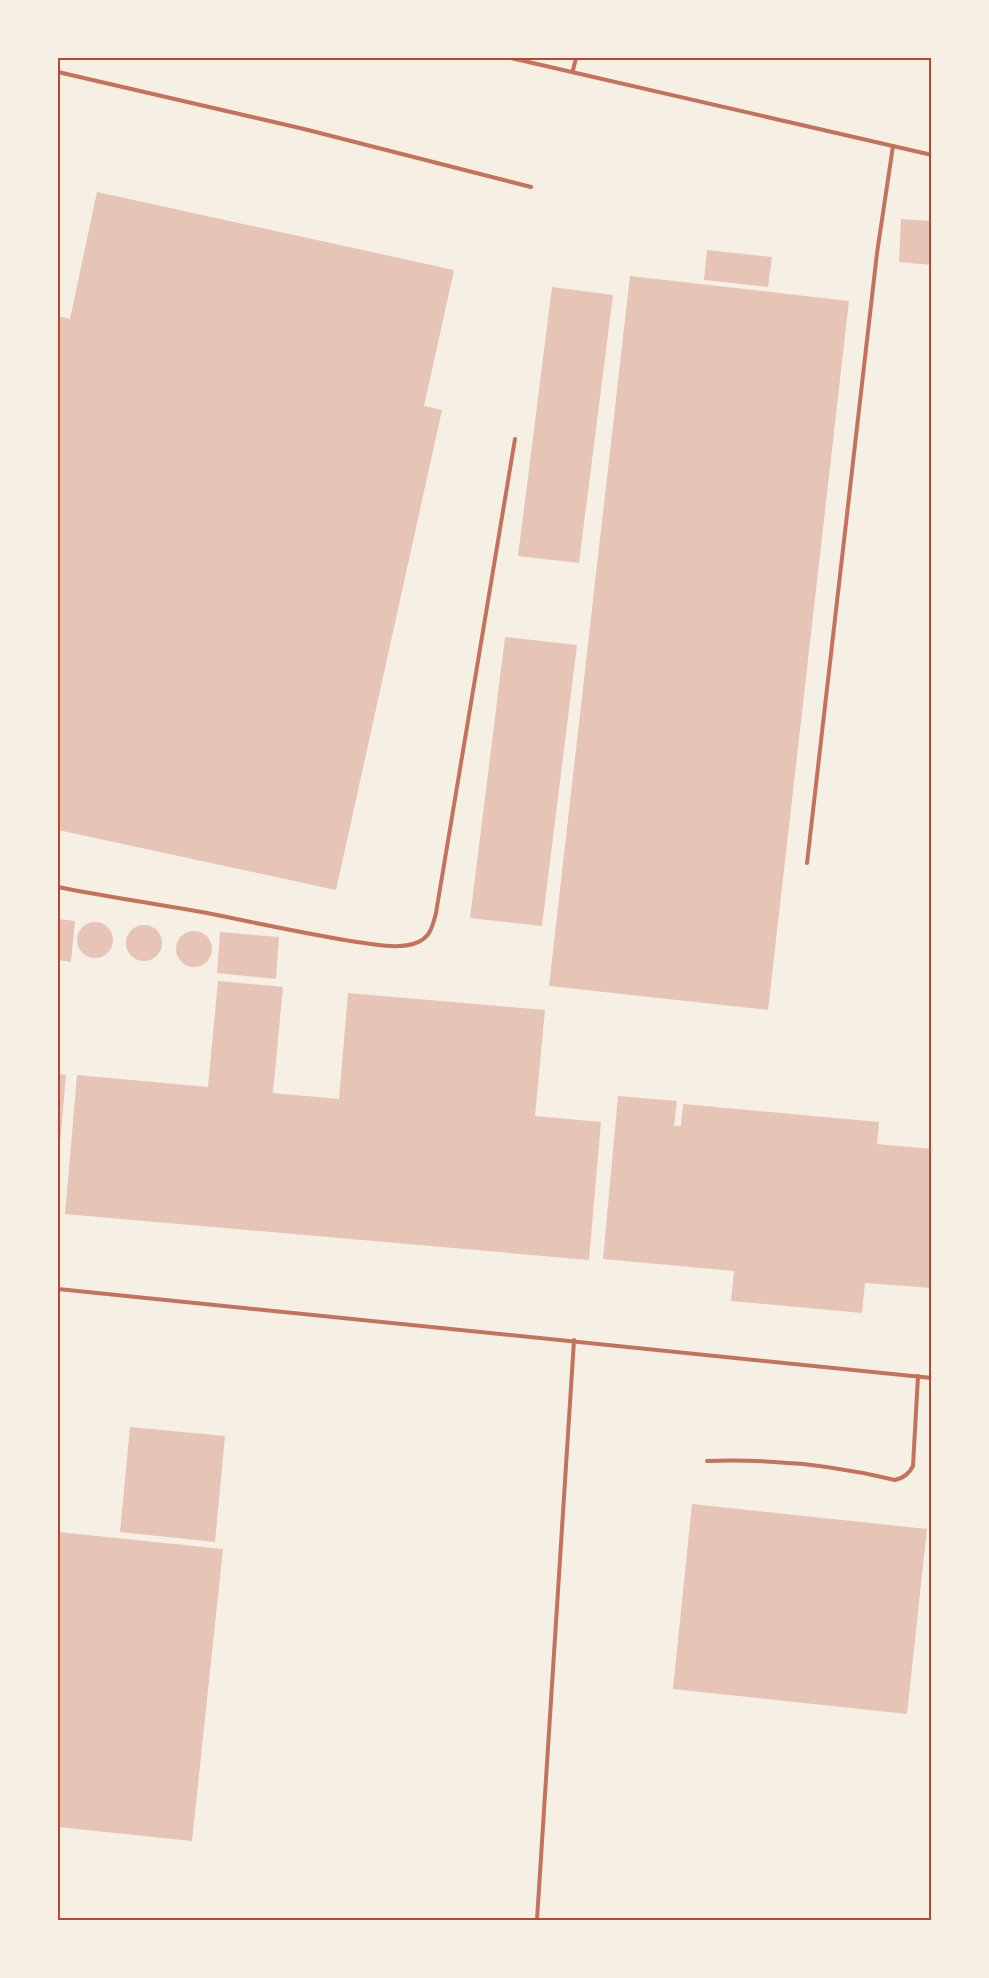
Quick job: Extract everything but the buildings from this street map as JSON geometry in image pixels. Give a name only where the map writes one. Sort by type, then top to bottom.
[{"type":"lane","points":[[510,58],[573,70],[932,155]]},
{"type":"lane","points":[[573,70],[576,58]]},
{"type":"lane","points":[[58,72],[304,129],[531,187]]},
{"type":"lane","points":[[807,863],[877,253],[893,146]]},
{"type":"lane","points":[[58,887],[205,913],[317,936],[373,944],[396,946],[412,944],[425,939],[431,931],[436,913],[515,439]]},
{"type":"lane","points":[[58,1289],[574,1340],[932,1378]]},
{"type":"lane","points":[[537,1920],[574,1340]]},
{"type":"lane","points":[[707,1461],[791,1464],[839,1469],[895,1480],[901,1479],[910,1473],[913,1466],[918,1376]]}]
